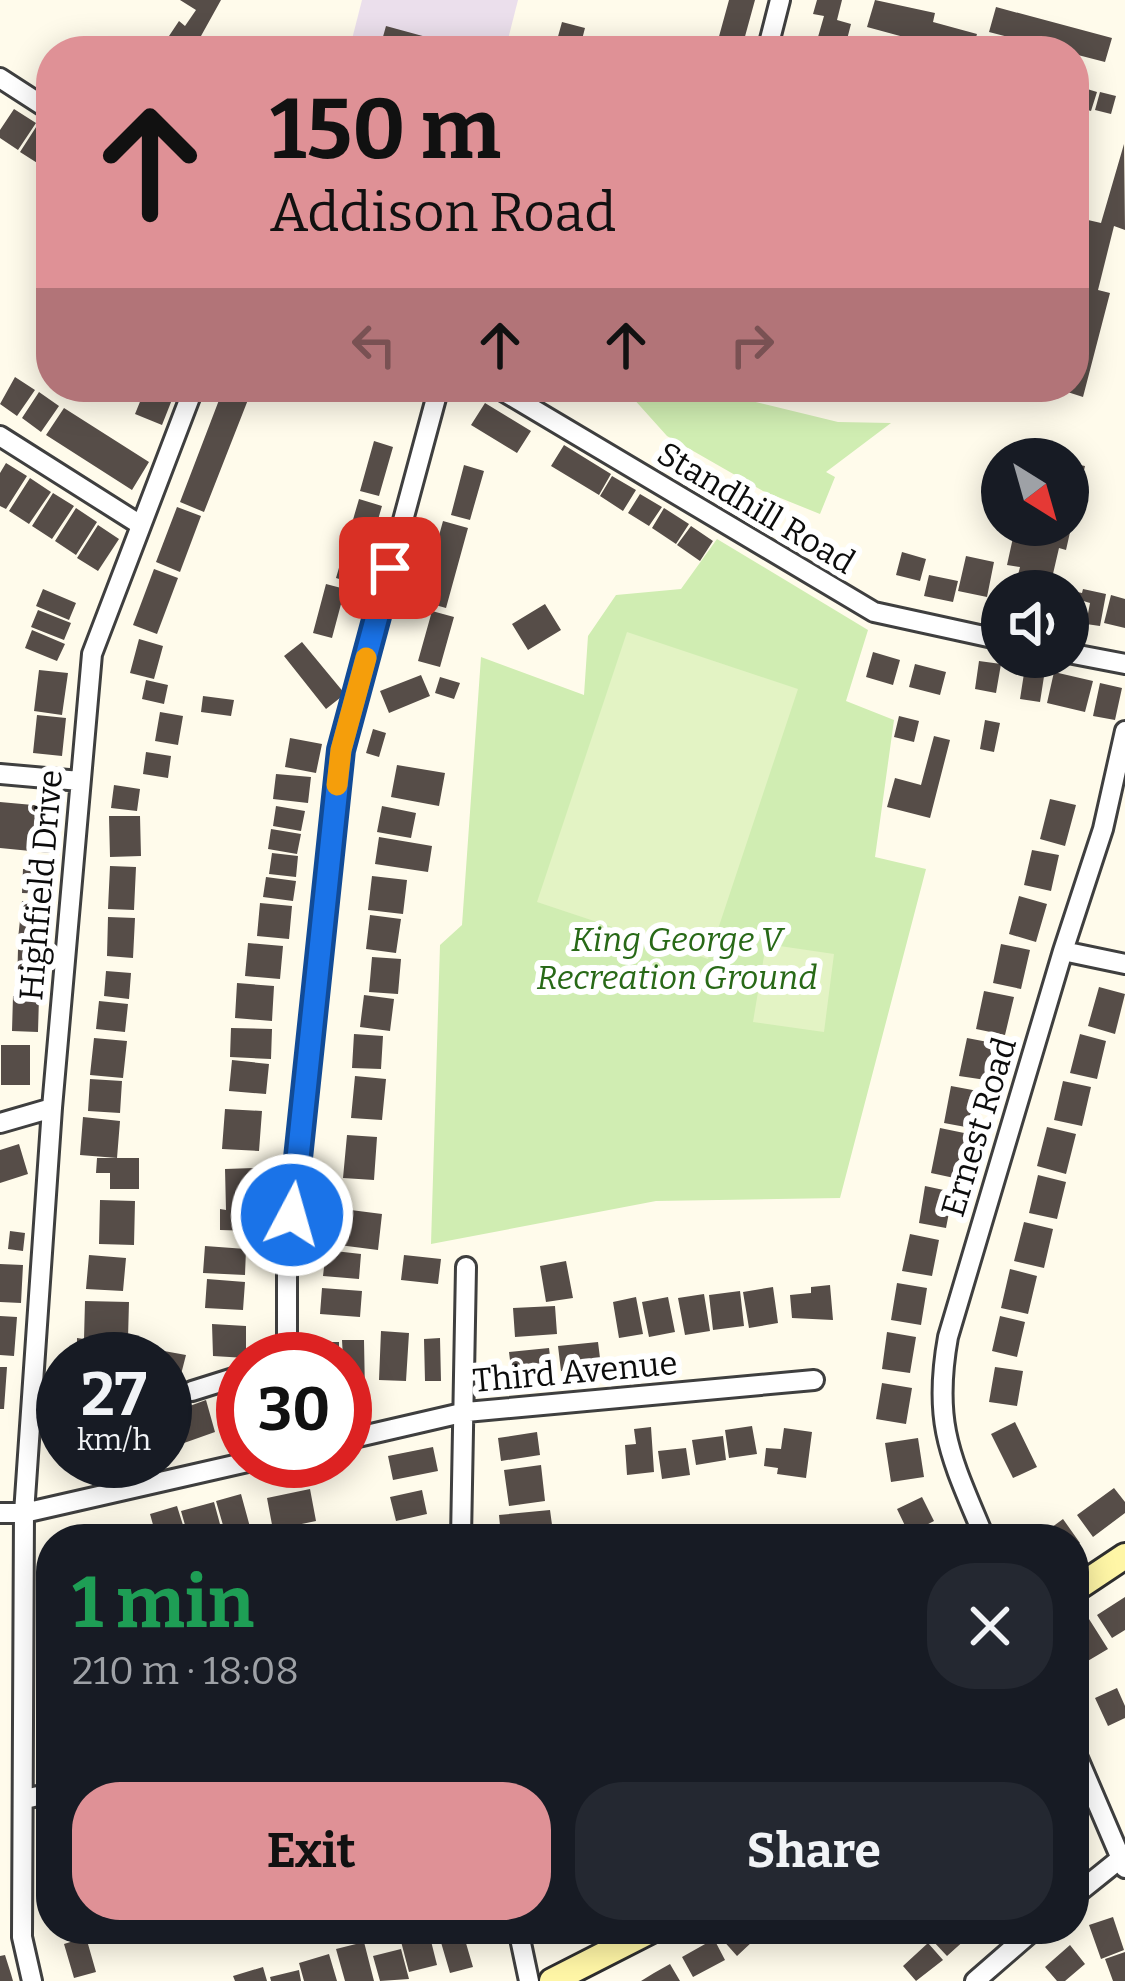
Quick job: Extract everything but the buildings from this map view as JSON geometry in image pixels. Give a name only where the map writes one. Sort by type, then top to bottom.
[{"type":"street","points":[[771,36],[780,0]]},
{"type":"street","points":[[0,78],[36,102]]},
{"type":"street","name":"Highfield Drive","points":[[32,1981],[22,1937],[24,1513],[52,1108],[92,654],[188,402]]},
{"type":"street","points":[[287,1332],[286,1262],[341,750],[436,402]]},
{"type":"street","name":"Standhill Road","points":[[521,402],[874,612],[981,635]]},
{"type":"street","points":[[0,436],[139,524]]},
{"type":"street","points":[[1089,657],[1125,664]]},
{"type":"street","name":"Ernest Road","points":[[979,1524],[948,1449],[940,1414],[948,1336],[1103,829],[1125,731]]},
{"type":"street","points":[[0,774],[80,781]]},
{"type":"street","points":[[1063,951],[1125,964]]},
{"type":"street","points":[[0,1123],[52,1108]]},
{"type":"street","points":[[462,1524],[466,1267]]},
{"type":"street","name":"Third Avenue","points":[[372,1434],[466,1412],[814,1380]]},
{"type":"street","points":[[192,1391],[216,1384]]},
{"type":"street","points":[[0,1513],[24,1513],[216,1469]]},
{"type":"street","points":[[1089,1580],[1125,1556]]},
{"type":"street","points":[[1089,1783],[1124,1860],[1089,1885]]},
{"type":"street","points":[[26,1799],[36,1797]]},
{"type":"street","points":[[521,1944],[529,1981]]},
{"type":"street","points":[[552,1981],[625,1944]]},
{"type":"street","points":[[974,1981],[1017,1944]]},
{"type":"shaded area","points":[[362,0],[518,0],[509,36],[353,36]]},
{"type":"green space","points":[[636,402],[756,402],[838,422],[891,423],[826,472],[835,477],[820,514],[763,491],[667,436]]},
{"type":"green space","name":"King George V Recreation Ground","points":[[717,539],[868,630],[846,701],[894,720],[875,857],[926,869],[840,1198],[656,1201],[431,1244],[440,945],[462,925],[481,657],[584,695],[588,636],[616,595],[681,589]]},
{"type":"green space","points":[[627,632],[798,689],[708,959],[537,902]]},
{"type":"green space","points":[[766,944],[834,954],[824,1032],[753,1022]]},
{"type":"slow traffic","points":[[337,785],[341,750],[366,658]]},
{"type":"route","points":[[292,1215],[341,750],[390,568]]}]
